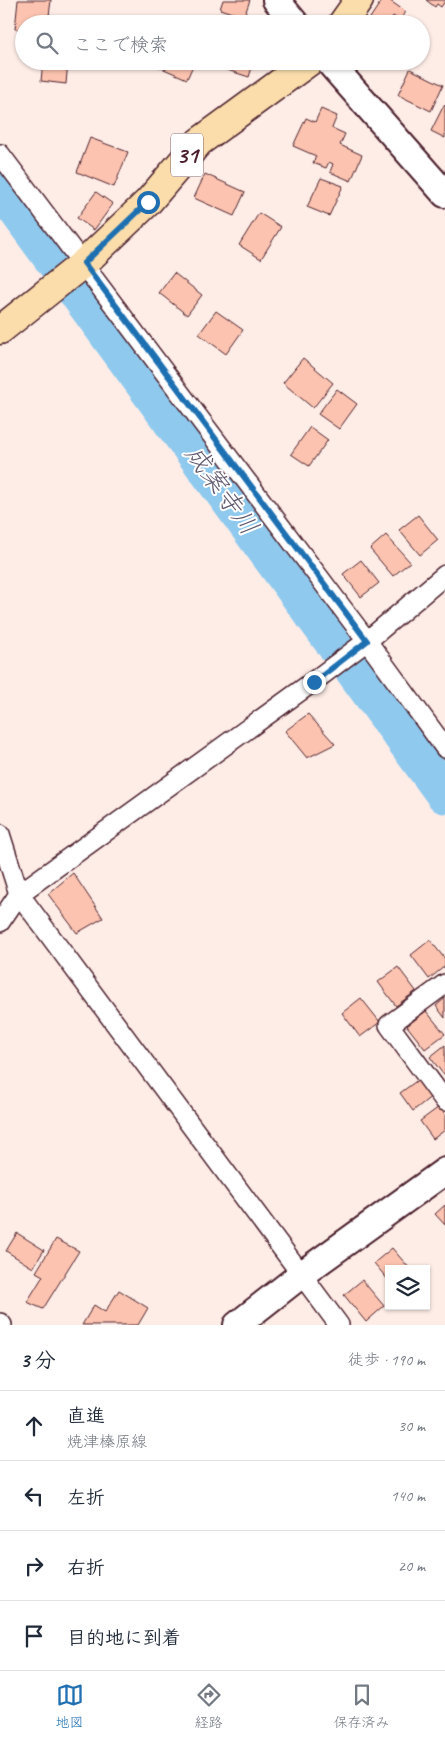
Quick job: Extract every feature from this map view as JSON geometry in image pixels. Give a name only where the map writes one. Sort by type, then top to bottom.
[{"type":"main road","points":[[348,15],[359,0]]},
{"type":"main road","name":"31","points":[[0,330],[82,265],[148,202],[199,142],[298,70]]},
{"type":"street","points":[[276,0],[288,15]]},
{"type":"street","points":[[336,70],[445,194]]},
{"type":"street","points":[[0,154],[363,644],[445,748]]},
{"type":"street","points":[[0,922],[19,894],[314,682],[363,644],[445,575]]},
{"type":"street","points":[[0,834],[19,894],[339,1325]]},
{"type":"street","points":[[445,984],[389,1025],[445,1101]]},
{"type":"street","points":[[237,1325],[302,1274],[445,1171]]},
{"type":"building","points":[[18,0],[51,0],[49,15],[16,15]]},
{"type":"building","points":[[223,0],[250,0],[245,15],[238,15],[220,9]]},
{"type":"building","points":[[382,0],[389,0],[406,12],[403,15],[372,15]]},
{"type":"building","points":[[426,0],[445,1],[441,7],[437,4],[435,7]]},
{"type":"building","points":[[42,70],[67,70],[66,84],[41,81]]},
{"type":"building","points":[[166,70],[191,70],[187,79]]},
{"type":"building","points":[[227,70],[251,70],[249,77]]},
{"type":"building","points":[[410,70],[443,85],[431,111],[398,95]]},
{"type":"building","points":[[445,106],[445,138],[431,131]]},
{"type":"building","points":[[321,109],[337,116],[332,128],[345,134],[340,145],[362,155],[351,181],[330,172],[333,164],[329,162],[326,168],[313,163],[316,156],[293,146],[306,118],[315,122]]},
{"type":"building","points":[[90,138],[128,152],[114,187],[77,172]]},
{"type":"building","points":[[205,174],[245,192],[234,216],[194,198]]},
{"type":"building","points":[[321,178],[343,186],[329,216],[307,207]]},
{"type":"building","points":[[96,192],[113,204],[94,230],[77,218]]},
{"type":"building","points":[[259,213],[281,227],[261,259],[239,245]]},
{"type":"building","points":[[174,273],[202,295],[187,315],[159,293]]},
{"type":"building","points":[[216,311],[243,330],[226,354],[199,334]]},
{"type":"building","points":[[303,358],[333,383],[313,408],[283,383]]},
{"type":"building","points":[[337,389],[357,404],[339,429],[318,414]]},
{"type":"building","points":[[310,427],[328,440],[309,466],[291,454]]},
{"type":"building","points":[[418,515],[438,540],[420,555],[399,530]]},
{"type":"building","points":[[386,535],[410,562],[393,576],[370,549]]},
{"type":"building","points":[[361,560],[379,583],[361,597],[343,574]]},
{"type":"building","points":[[308,714],[335,744],[307,758],[285,731]]},
{"type":"building","points":[[73,873],[103,918],[77,933],[48,894]]},
{"type":"building","points":[[430,940],[445,959],[445,966],[429,979],[411,955]]},
{"type":"building","points":[[398,967],[416,991],[396,1006],[378,982]]},
{"type":"building","points":[[361,998],[380,1022],[360,1037],[342,1013]]},
{"type":"building","points":[[445,998],[445,1018],[436,1006]]},
{"type":"building","points":[[426,1011],[445,1034],[425,1049],[407,1026]]},
{"type":"building","points":[[445,1045],[445,1073],[443,1074],[430,1057]]},
{"type":"building","points":[[419,1079],[432,1096],[413,1111],[400,1093]]},
{"type":"building","points":[[439,1107],[445,1114],[445,1130],[433,1139],[420,1121]]},
{"type":"building","points":[[445,1205],[445,1225],[435,1214]]},
{"type":"building","points":[[17,1233],[44,1250],[33,1268],[6,1251]]},
{"type":"building","points":[[56,1239],[79,1251],[43,1309],[27,1302],[43,1276],[36,1272]]},
{"type":"building","points":[[392,1248],[407,1265],[385,1265],[385,1276],[374,1263]]},
{"type":"building","points":[[362,1280],[384,1306],[366,1322],[344,1295]]},
{"type":"building","points":[[119,1290],[148,1308],[138,1325],[82,1325],[94,1305],[105,1312]]},
{"type":"waterway","name":"成案寺川","points":[[0,186],[445,794]]},
{"type":"route","points":[[148,202],[84,263],[367,641],[314,682]]}]
